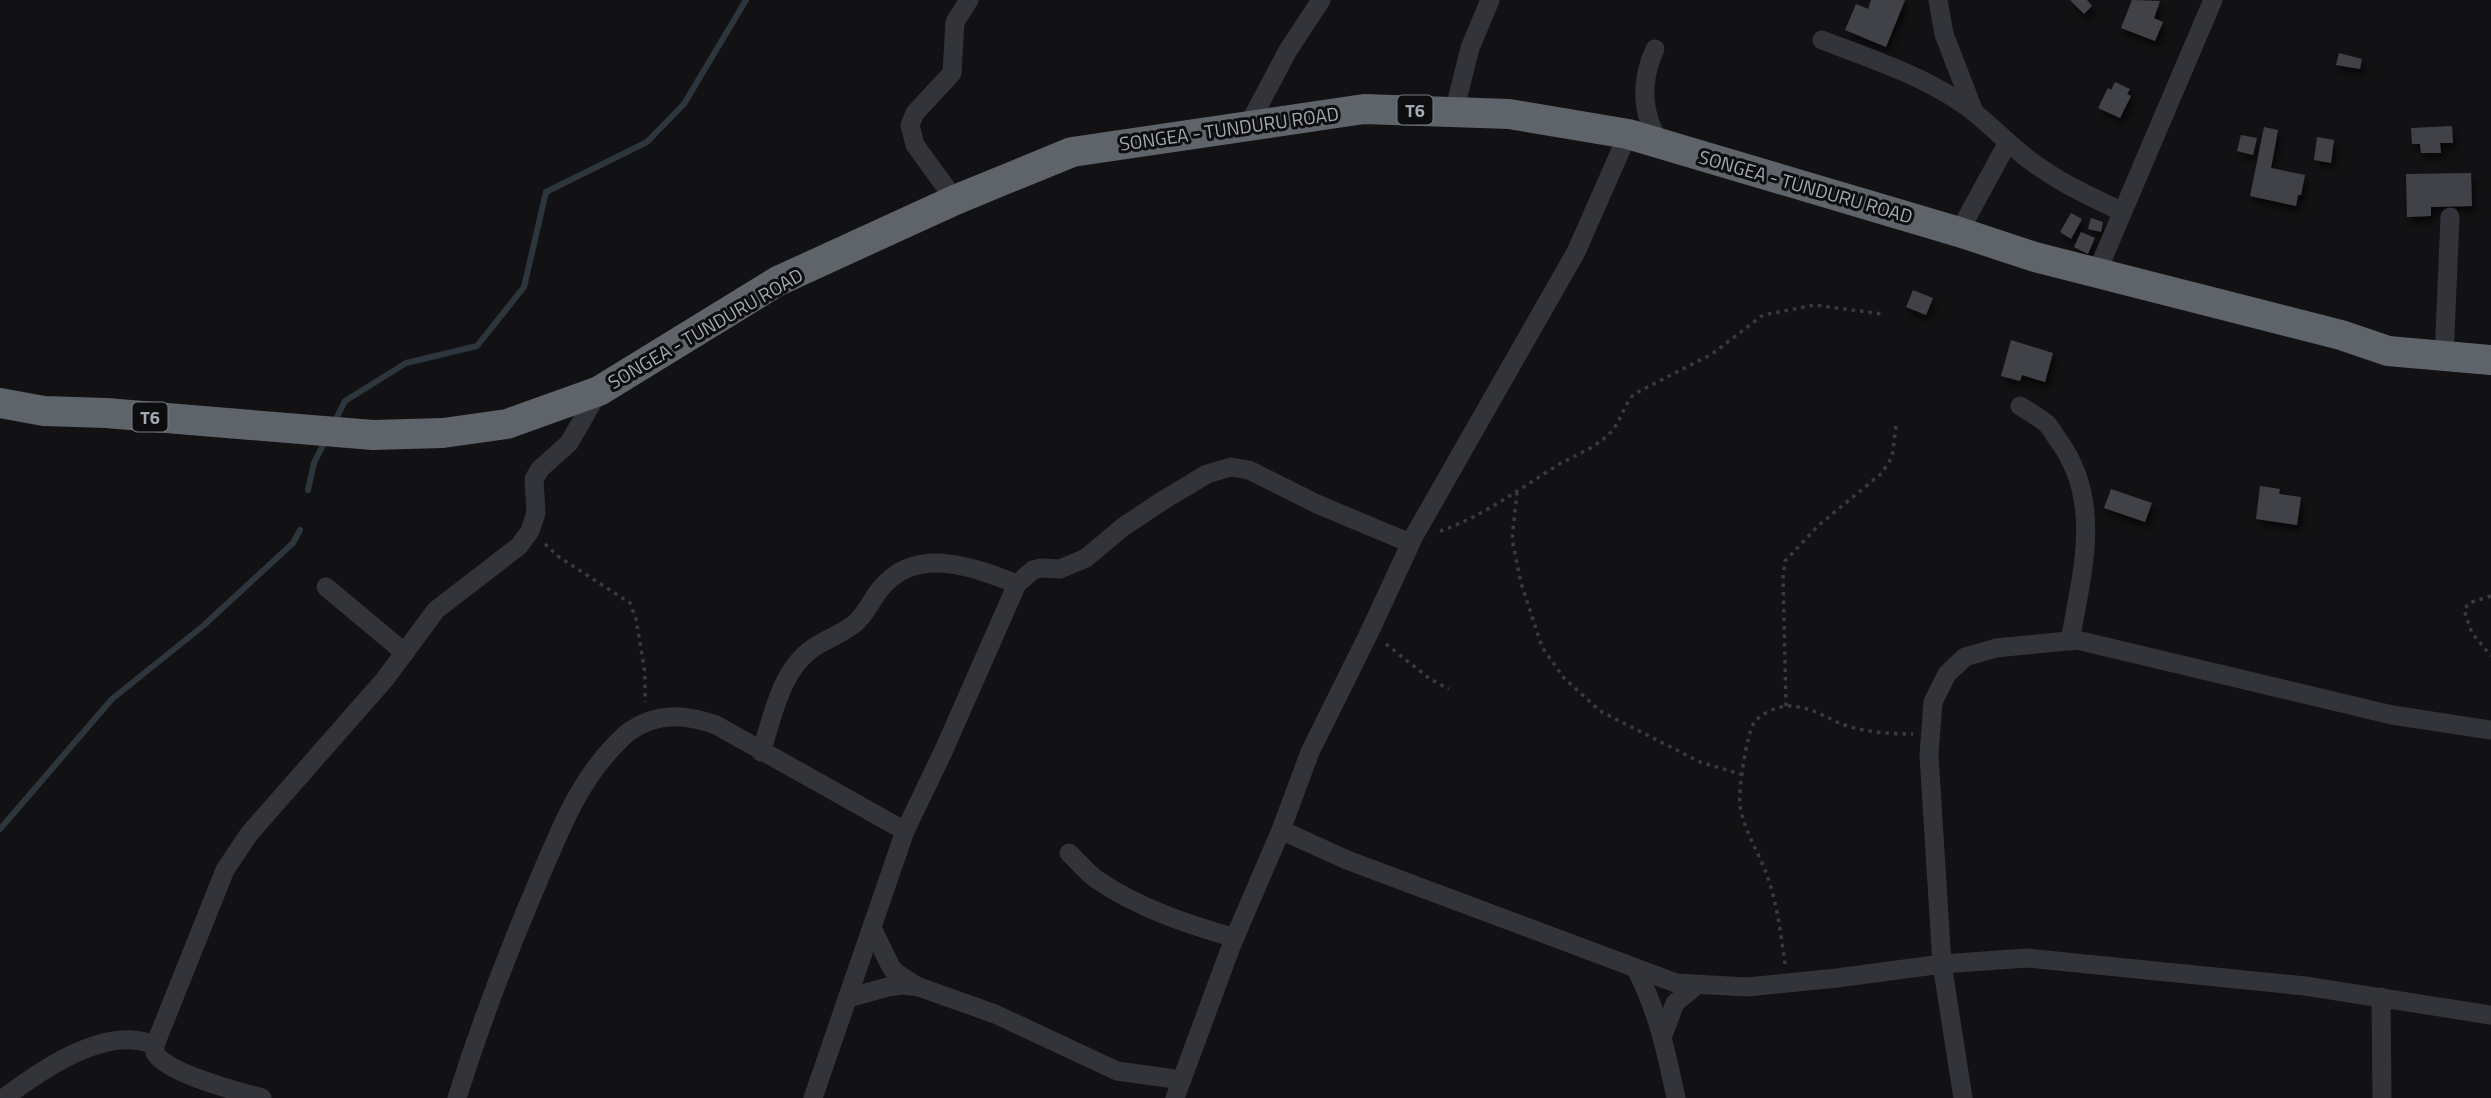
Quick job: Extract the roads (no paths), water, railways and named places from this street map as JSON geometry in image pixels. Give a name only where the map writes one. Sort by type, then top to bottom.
[{"type":"highway","name":"SONGEA - TUNDURU ROAD","points":[[0,403],[44,411],[106,413],[373,435],[443,433],[507,424],[598,391],[778,281],[954,200],[1072,152],[1364,109],[1509,114],[1629,134],[2035,257],[2342,335],[2388,351],[2491,360]]},
{"type":"street","points":[[954,200],[915,145],[910,125],[915,113],[952,73],[955,22],[970,0]]},
{"type":"street","points":[[1248,125],[1287,52],[1321,0]]},
{"type":"street","points":[[1454,112],[1469,48],[1490,0]]},
{"type":"street","points":[[1938,0],[1944,34],[1974,112]]},
{"type":"street","points":[[2097,272],[2213,0]]},
{"type":"street","points":[[1822,40],[1919,80],[1961,102],[2068,187],[2122,211]]},
{"type":"street","points":[[1655,50],[1648,64],[1644,89],[1652,131],[1661,144]]},
{"type":"street","points":[[848,998],[888,987],[919,987],[988,1011],[1117,1071],[1179,1089],[1235,938],[1281,830],[1310,752],[1412,540],[1576,252],[1629,134]]},
{"type":"street","points":[[1959,232],[2008,142]]},
{"type":"street","points":[[2444,358],[2450,217]]},
{"type":"street","points":[[262,1098],[209,1090],[164,1063],[155,1053],[155,1045],[225,870],[249,834],[386,679],[436,610],[503,560],[530,531],[536,513],[534,479],[540,468],[569,443],[598,391]]},
{"type":"street","points":[[2020,406],[2047,424],[2067,452],[2079,478],[2086,511],[2086,557],[2070,640]]},
{"type":"street","points":[[813,1098],[905,831],[1017,584],[1033,570],[1060,569],[1086,558],[1123,527],[1162,500],[1207,474],[1231,467],[1249,470],[1317,504],[1412,540]]},
{"type":"street","points":[[761,752],[785,682],[798,662],[811,649],[854,625],[881,587],[894,575],[910,567],[936,562],[982,570],[1017,584]]},
{"type":"street","points":[[326,587],[405,653]]},
{"type":"street","points":[[1963,1098],[1942,964],[1929,755],[1933,702],[1947,674],[1965,657],[1996,649],[2077,640],[2392,715],[2491,730]]},
{"type":"street","points":[[457,1098],[484,1016],[572,807],[598,762],[629,731],[656,719],[677,715],[716,725],[905,831]]},
{"type":"street","points":[[1281,830],[1347,860],[1676,983],[1747,987],[2027,957],[2305,986],[2491,1015]]},
{"type":"street","points":[[1069,853],[1094,878],[1163,915],[1235,938]]},
{"type":"street","points":[[872,928],[895,972],[919,987]]},
{"type":"street","points":[[1636,969],[1663,1035],[1676,1098]]},
{"type":"street","points":[[1663,1035],[1675,1003],[1697,985]]},
{"type":"street","points":[[2381,997],[2382,1098]]},
{"type":"street","points":[[4,1098],[42,1070],[80,1051],[108,1042],[133,1040],[155,1045]]},
{"type":"waterway","points":[[333,425],[345,401],[406,363],[477,346],[524,287],[546,192],[647,142],[684,104],[746,0]]},
{"type":"waterway","points":[[308,490],[314,463],[325,441]]},
{"type":"waterway","points":[[0,829],[112,699],[203,626],[293,543],[300,530]]}]
